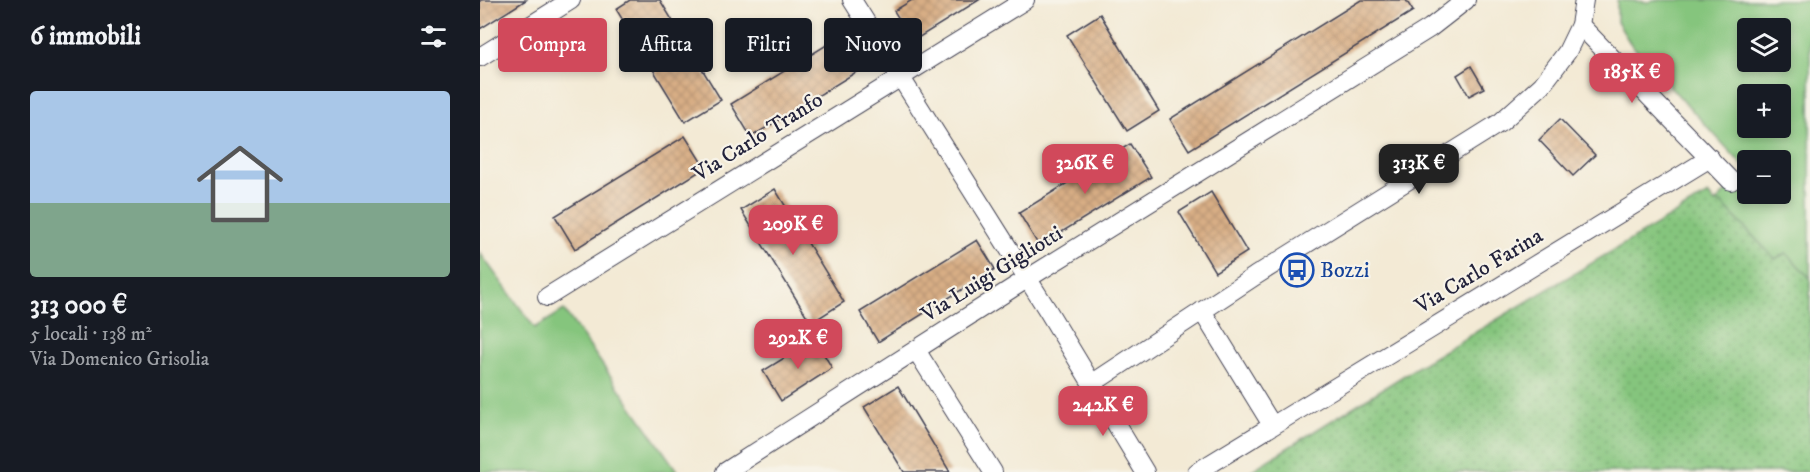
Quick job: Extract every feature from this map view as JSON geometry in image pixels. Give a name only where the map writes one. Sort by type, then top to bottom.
[{"type":"street","points":[[480,57],[571,0]]},
{"type":"street","points":[[852,0],[1093,383],[1145,472]]},
{"type":"street","name":"Via Carlo Tranfo","points":[[548,297],[1025,0]]},
{"type":"street","name":"Via Luigi Gigliotti","points":[[725,472],[1028,279],[1430,28],[1466,0]]},
{"type":"street","points":[[1093,383],[1202,311],[1501,122],[1535,91],[1567,52],[1580,25],[1584,0]]},
{"type":"street","points":[[1580,25],[1731,181]]},
{"type":"street","name":"Via Carlo Farina","points":[[1197,472],[1710,158]]},
{"type":"street","points":[[1202,311],[1272,425]]},
{"type":"street","points":[[916,351],[993,472]]},
{"type":"green space","points":[[1617,0],[1650,2],[1652,0],[1810,0],[1810,278],[1786,253],[1775,259],[1721,203],[1715,203],[1737,180],[1737,204],[1791,204],[1791,150],[1737,150],[1737,159],[1630,43],[1617,22]]},
{"type":"green space","points":[[1708,194],[1715,203],[1721,203],[1775,259],[1786,253],[1810,278],[1810,472],[1249,472],[1427,361]]},
{"type":"green space","points":[[480,253],[535,328],[564,310],[678,472],[480,472]]},
{"type":"building","points":[[480,0],[526,0],[480,29]]},
{"type":"building","points":[[630,0],[660,0],[671,18],[621,18],[616,9]]},
{"type":"building","points":[[912,0],[979,0],[922,35],[922,18],[898,18],[894,11]]},
{"type":"building","points":[[1361,0],[1406,0],[1413,11],[1189,150],[1170,119]]},
{"type":"building","points":[[1100,14],[1159,111],[1127,131],[1067,35]]},
{"type":"building","points":[[824,47],[824,72],[856,72],[751,137],[731,104],[783,72],[812,72],[812,54]]},
{"type":"building","points":[[1471,66],[1484,88],[1469,96],[1457,75]]},
{"type":"building","points":[[654,72],[704,72],[721,100],[685,122]]},
{"type":"building","points":[[1560,119],[1595,155],[1573,176],[1539,140]]},
{"type":"building","points":[[685,136],[705,168],[575,249],[555,216]]},
{"type":"building","points":[[1130,144],[1151,177],[1039,246],[1019,213]]},
{"type":"building","points":[[775,189],[844,302],[811,323],[741,210]]},
{"type":"building","points":[[1211,192],[1247,252],[1215,272],[1179,212]]},
{"type":"building","points":[[977,240],[995,269],[878,342],[860,312]]},
{"type":"building","points":[[815,339],[832,368],[781,401],[763,371]]},
{"type":"building","points":[[898,386],[950,472],[904,472],[864,407]]},
{"type":"place","name":"Bozzi","points":[[1297,270]]}]
